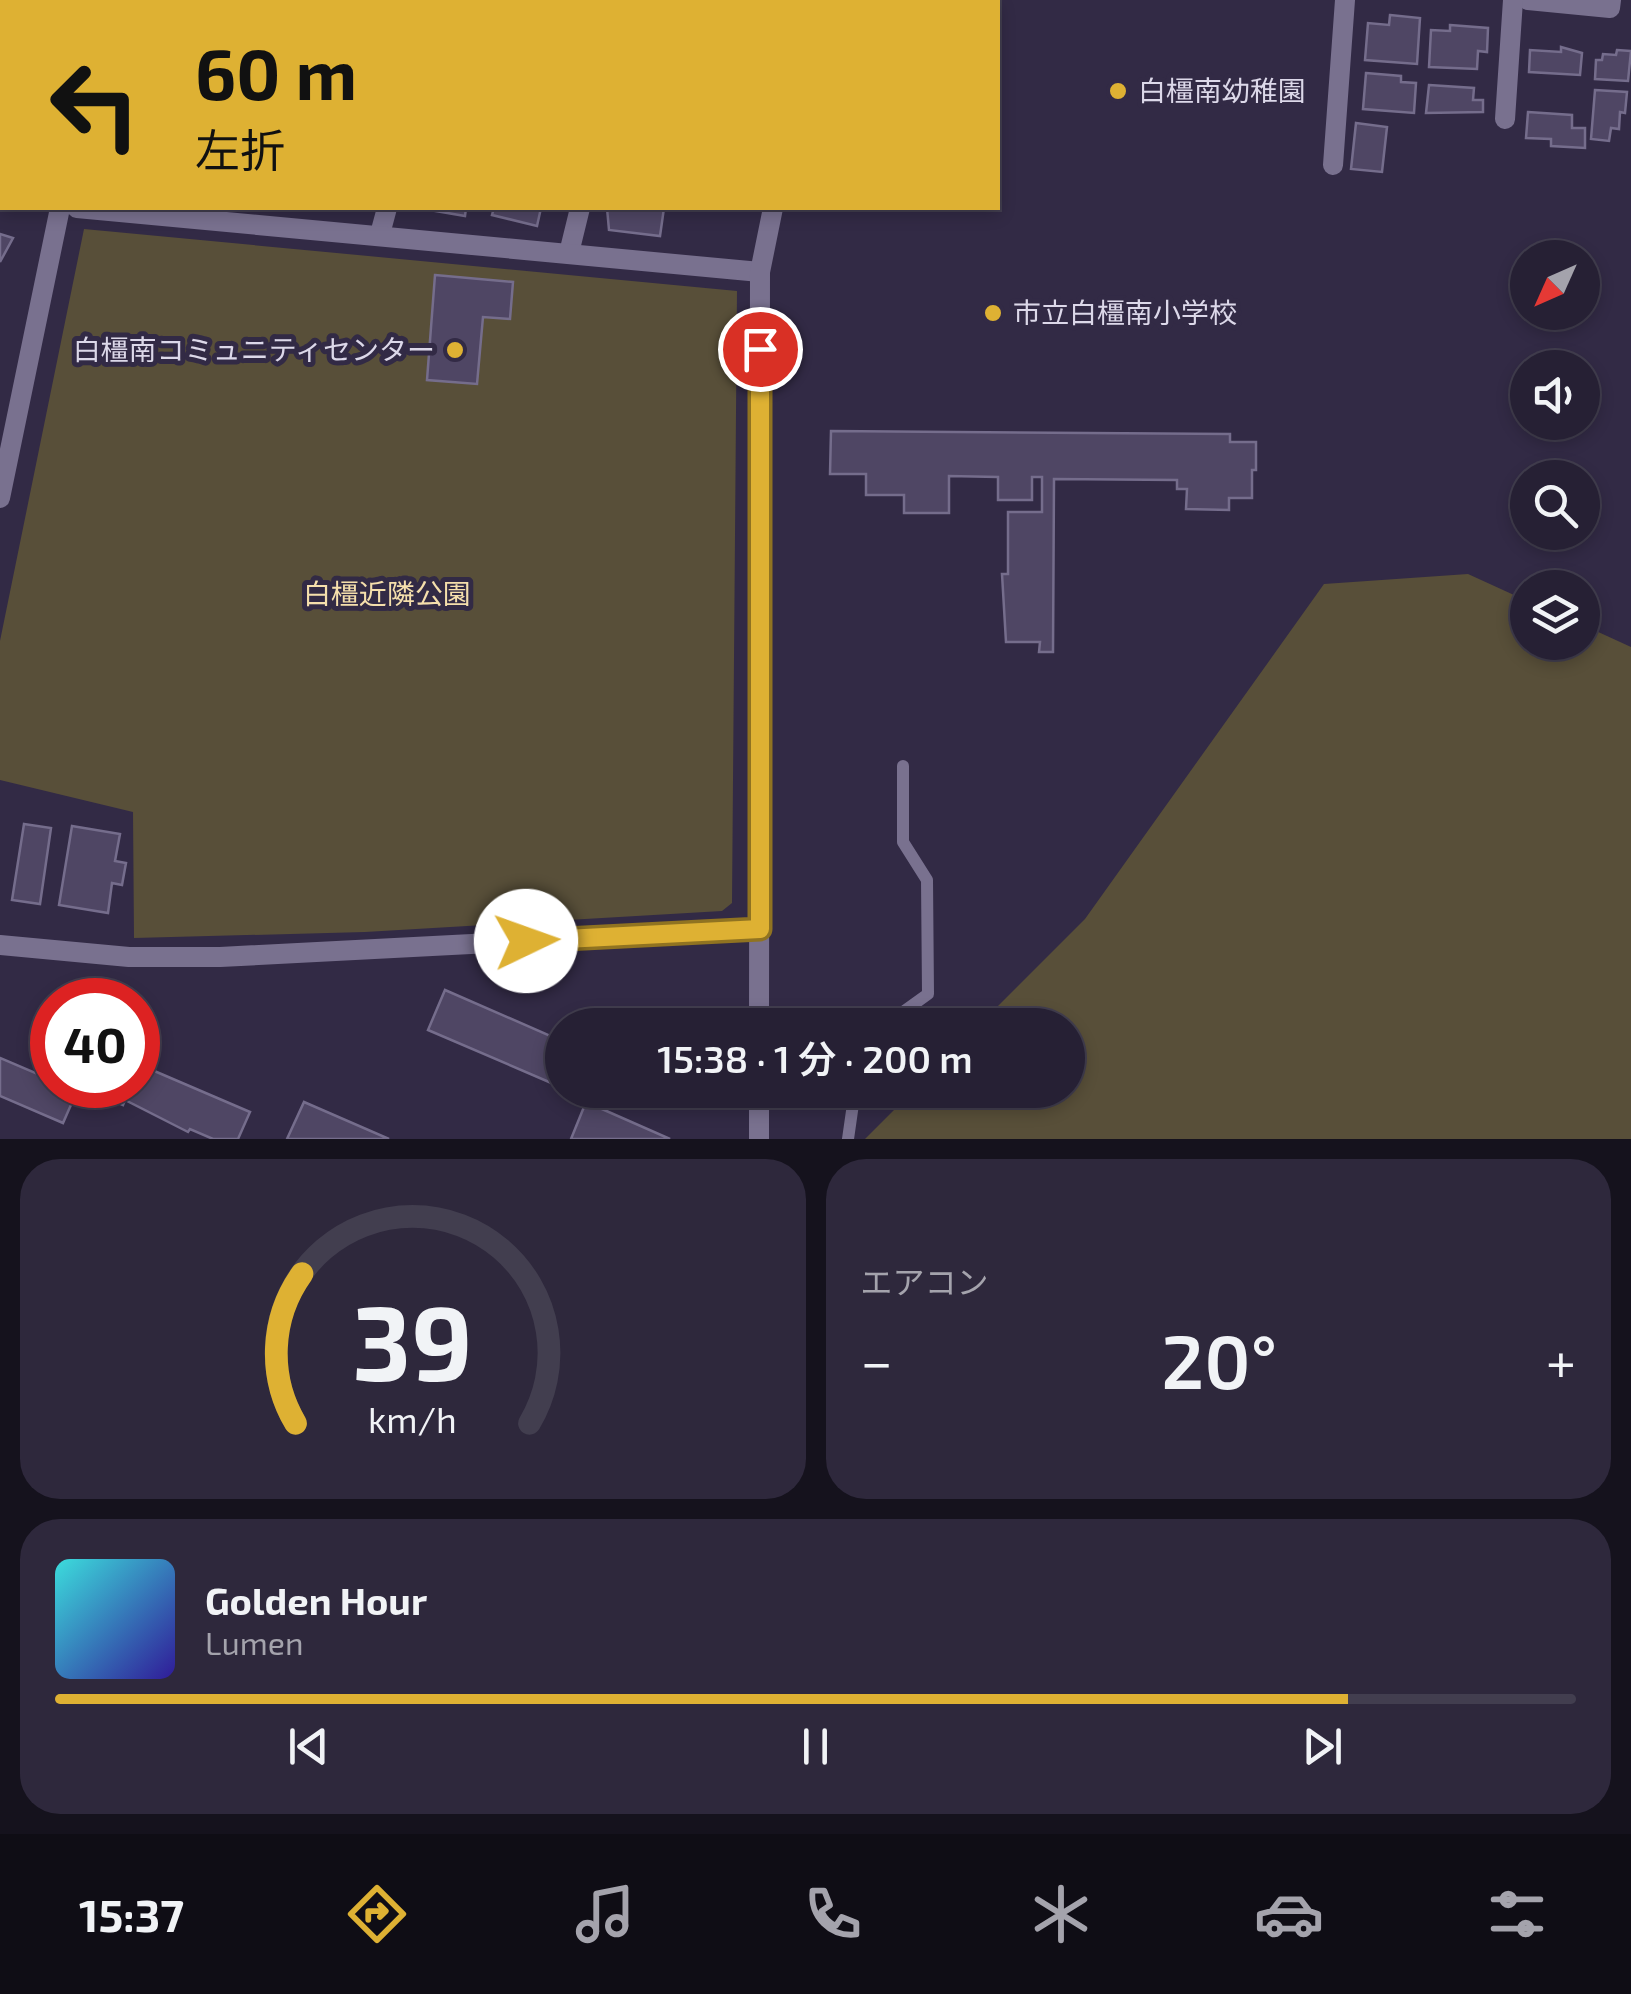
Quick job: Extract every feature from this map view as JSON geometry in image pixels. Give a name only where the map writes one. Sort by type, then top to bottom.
[{"type":"street","points":[[1334,165],[1345,0]]},
{"type":"street","points":[[1504,119],[1514,0]]},
{"type":"street","points":[[1528,0],[1610,8],[1611,0]]},
{"type":"street","points":[[0,498],[60,210]]},
{"type":"street","points":[[118,210],[760,272]]},
{"type":"street","points":[[380,234],[386,210]]},
{"type":"street","points":[[570,252],[580,210]]},
{"type":"street","points":[[760,1008],[760,272],[773,210]]},
{"type":"street","points":[[0,945],[129,958],[760,929]]},
{"type":"street","points":[[759,1108],[759,1139]]},
{"type":"lane","points":[[903,766],[903,842],[927,880],[928,994],[909,1008]]},
{"type":"lane","points":[[848,1139],[852,1108]]},
{"type":"green space","name":"白橿近隣公園","points":[[84,229],[737,291],[732,903],[722,911],[365,932],[134,938],[133,812],[0,780],[0,641]]},
{"type":"green space","points":[[1468,574],[1510,593],[1510,660],[1600,660],[1600,633],[1631,647],[1631,1139],[865,1139],[896,1108],[1085,1108],[1085,1008],[996,1008],[1085,919],[1324,584]]},
{"type":"building","points":[[1390,15],[1420,18],[1417,64],[1365,60],[1368,23],[1389,25]]},
{"type":"building","points":[[1450,25],[1488,28],[1487,52],[1478,51],[1477,69],[1429,67],[1431,30],[1450,31]]},
{"type":"building","points":[[1561,47],[1582,53],[1580,75],[1529,72],[1530,50],[1561,52]]},
{"type":"building","points":[[1617,50],[1631,51],[1628,81],[1595,79],[1596,60],[1602,60],[1603,54],[1616,55]]},
{"type":"building","points":[[1366,73],[1401,76],[1401,82],[1416,83],[1414,113],[1363,109]]},
{"type":"building","points":[[1429,85],[1474,88],[1473,100],[1483,100],[1483,112],[1426,113]]},
{"type":"building","points":[[1595,90],[1627,92],[1625,113],[1620,112],[1619,129],[1611,128],[1609,141],[1591,139]]},
{"type":"building","points":[[1528,112],[1572,115],[1572,128],[1585,128],[1585,148],[1551,146],[1551,139],[1526,138]]},
{"type":"building","points":[[1356,123],[1387,127],[1382,172],[1351,169]]},
{"type":"building","points":[[430,210],[466,210],[465,216]]},
{"type":"building","points":[[493,210],[541,210],[537,226],[492,215]]},
{"type":"building","points":[[607,210],[664,210],[660,236],[609,230]]},
{"type":"building","points":[[0,234],[13,238],[0,262]]},
{"type":"building","name":"白橿南コミュニティセンター","points":[[435,275],[513,282],[510,319],[483,317],[477,384],[427,380]]},
{"type":"building","points":[[831,431],[1230,434],[1230,442],[1256,442],[1256,470],[1252,470],[1252,498],[1229,498],[1229,510],[1186,509],[1187,489],[1177,489],[1177,480],[1054,479],[1053,652],[1039,652],[1040,642],[1006,642],[1002,574],[1008,574],[1008,512],[1042,512],[1042,477],[1032,477],[1032,500],[998,500],[998,477],[949,476],[949,513],[904,513],[904,495],[866,495],[866,474],[830,474]]},
{"type":"building","points":[[24,824],[51,828],[40,904],[12,900]]},
{"type":"building","points":[[72,826],[120,834],[115,861],[126,863],[122,885],[112,883],[108,913],[59,905]]},
{"type":"building","points":[[445,990],[545,1034],[545,1080],[428,1030]]},
{"type":"building","points":[[0,1058],[30,1071],[30,1108],[70,1108],[63,1123],[0,1096]]},
{"type":"building","points":[[160,1073],[250,1112],[238,1139],[213,1139],[190,1129],[188,1132],[141,1108],[160,1108]]},
{"type":"building","points":[[304,1102],[389,1139],[287,1139]]},
{"type":"building","points":[[584,1108],[600,1108],[670,1139],[571,1139]]},
{"type":"place","name":"白橿南幼稚園","points":[[1118,91]]},
{"type":"place","name":"市立白橿南小学校","points":[[993,313]]},
{"type":"place","name":"白橿南コミュニティセンター","points":[[455,350]]},
{"type":"route","points":[[526,941],[760,929],[760,349]]}]
